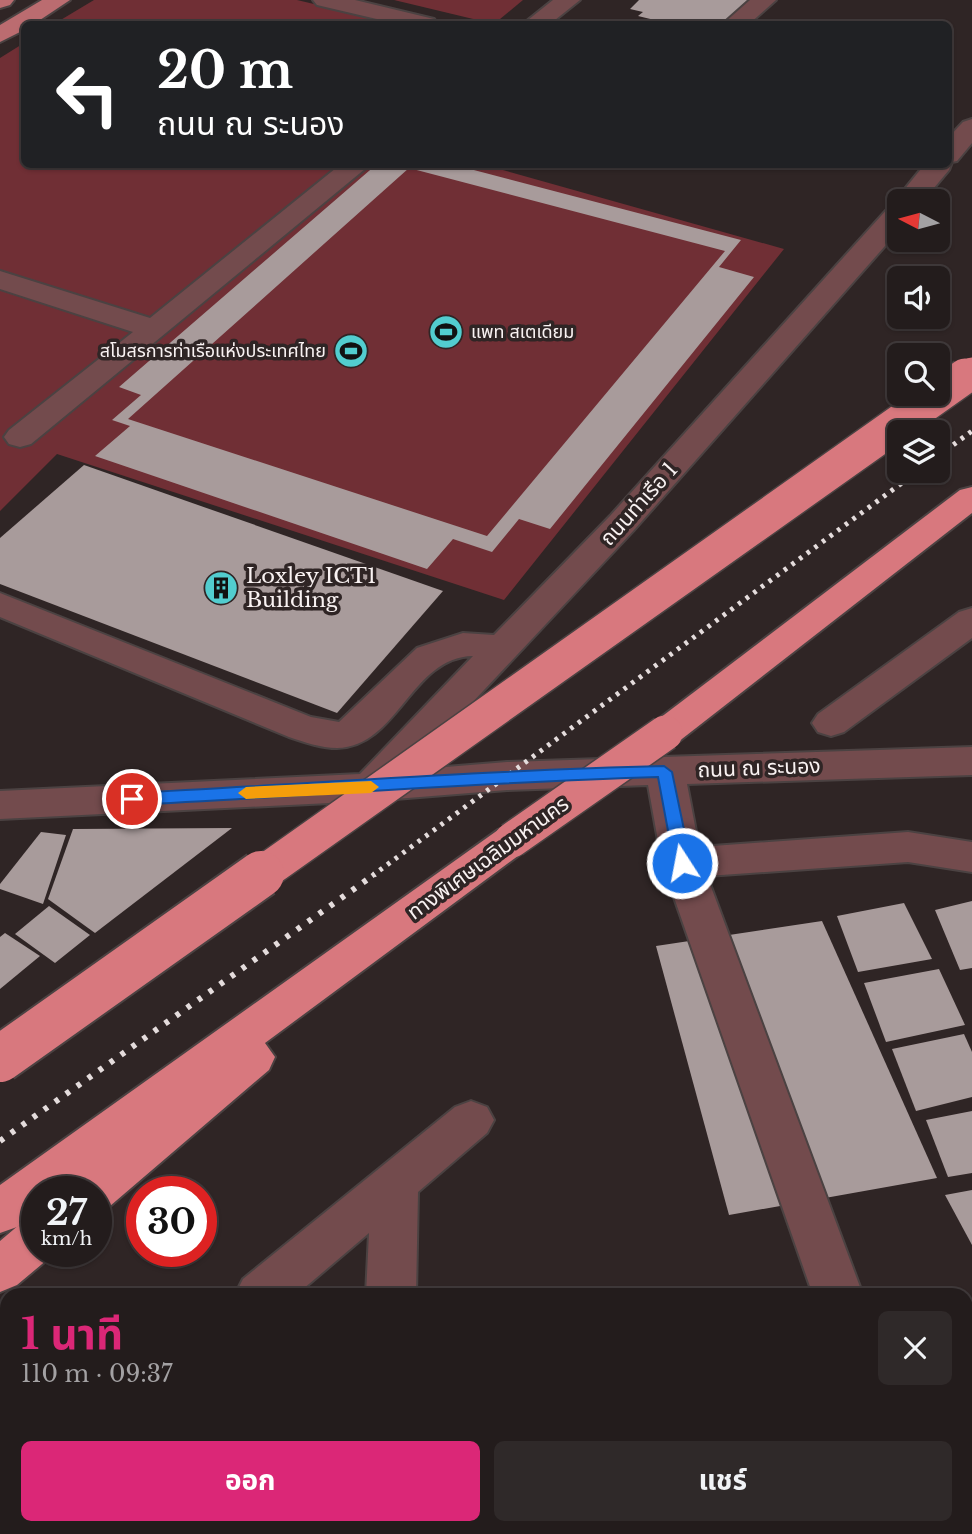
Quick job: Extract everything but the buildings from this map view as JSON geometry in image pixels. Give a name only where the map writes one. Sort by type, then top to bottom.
[{"type":"highway","points":[[0,1059],[972,371]]},
{"type":"highway","name":"ทางพิเศษเฉลิมมหานคร","points":[[0,1212],[512,840],[665,733],[972,497]]},
{"type":"highway","points":[[112,1176],[512,840]]},
{"type":"highway","points":[[0,1270],[21,1252]]},
{"type":"main road","points":[[23,21],[58,0]]},
{"type":"main road","points":[[0,35],[21,22]]},
{"type":"street","points":[[325,0],[413,21]]},
{"type":"street","points":[[539,21],[568,0]]},
{"type":"street","points":[[739,21],[764,0]]},
{"type":"street","points":[[952,150],[972,127]]},
{"type":"street","points":[[20,437],[353,168]]},
{"type":"street","points":[[919,189],[937,168]]},
{"type":"street","name":"ถนนท่าเรือ 1","points":[[370,787],[505,649],[622,523],[887,227]]},
{"type":"street","points":[[0,280],[155,329]]},
{"type":"street","points":[[0,604],[302,728],[339,735],[361,726],[413,667],[438,649],[488,644],[505,649]]},
{"type":"street","points":[[831,723],[972,620]]},
{"type":"street","name":"ถนน ณ ระนอง","points":[[0,805],[370,787],[507,776],[972,761]]},
{"type":"street","points":[[664,772],[682,863],[835,1288]]},
{"type":"street","points":[[682,863],[908,847],[972,857]]},
{"type":"street","points":[[268,1288],[471,1121]]},
{"type":"street","points":[[391,1288],[395,1182]]},
{"type":"shaded area","points":[[94,0],[297,0],[385,21],[59,21]]},
{"type":"shaded area","points":[[394,0],[523,0],[498,21],[482,21]]},
{"type":"shaded area","name":"แพท สเตเดียม","points":[[21,45],[21,168],[496,168],[784,249],[504,600],[57,454],[0,511],[0,58]]},
{"type":"railway","points":[[950,447],[972,431]]},
{"type":"railway","points":[[372,876],[902,483]]},
{"type":"railway","points":[[0,1141],[375,874]]},
{"type":"slow traffic","points":[[246,793],[371,787]]},
{"type":"place","name":"แพท สเตเดียม","points":[[446,332]]},
{"type":"place","name":"สโมสรการท่าเรือแห่งประเทศไทย","points":[[351,351]]},
{"type":"place","name":"Loxley ICT1 Building","points":[[221,588]]},
{"type":"route","points":[[132,799],[370,787],[507,776],[664,772],[682,863]]}]
